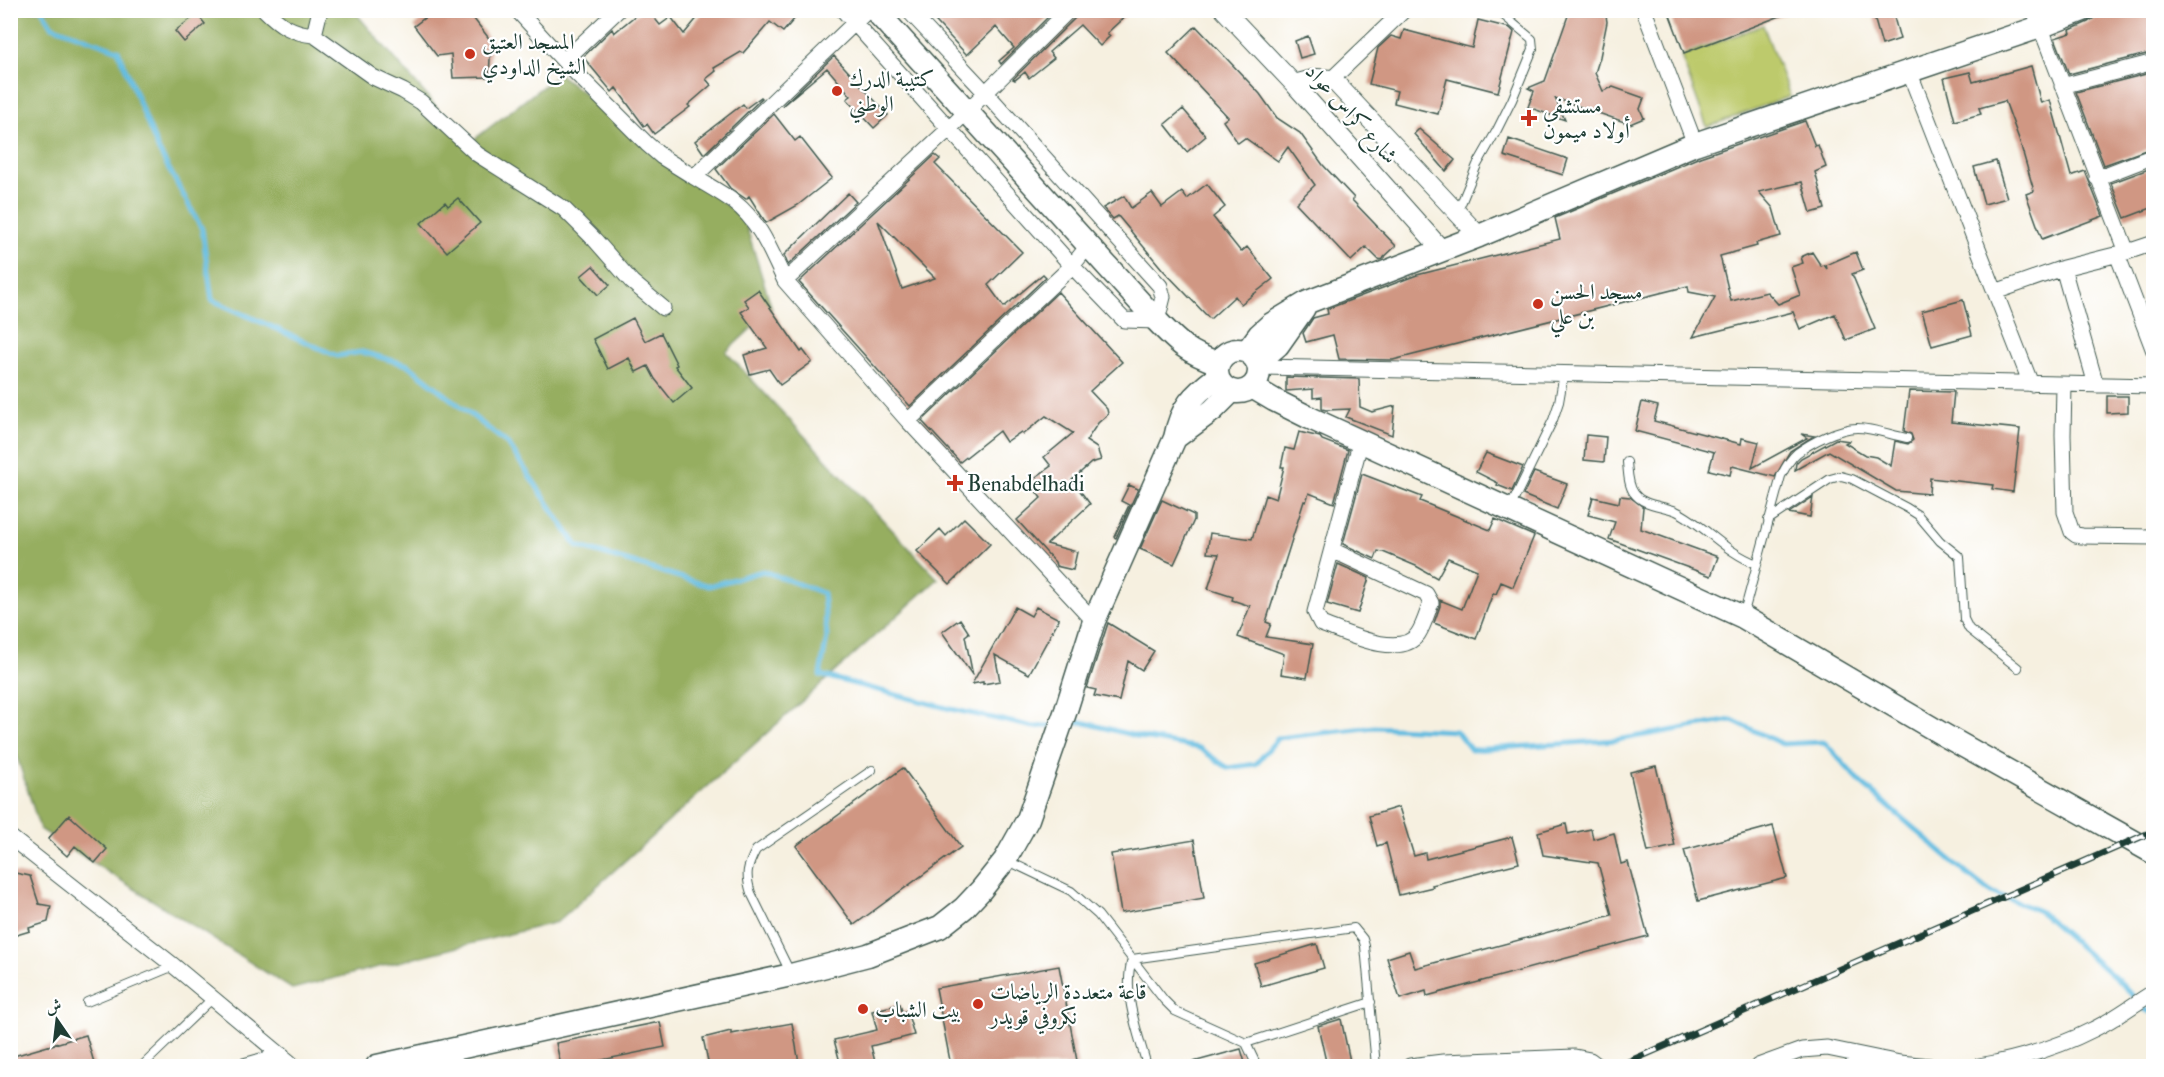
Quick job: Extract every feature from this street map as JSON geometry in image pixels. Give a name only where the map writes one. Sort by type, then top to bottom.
[{"type":"main road","points":[[875,10],[958,120],[1088,246],[1181,346],[1193,354],[1241,371],[1274,400],[1743,617],[1944,735],[2154,854]]},
{"type":"main road","points":[[377,1066],[791,975],[868,955],[940,927],[964,908],[1005,860],[1028,819],[1094,621],[1175,438],[1182,412],[1190,399],[1241,371],[1278,345],[1308,302],[1479,236],[1695,144],[1909,71],[2037,19],[2083,10]]},
{"type":"street","points":[[265,10],[280,24],[294,32],[314,35],[374,77],[421,102],[477,154],[564,209],[632,282],[663,308]]},
{"type":"street","points":[[314,35],[320,10]]},
{"type":"street","points":[[518,10],[564,61],[647,144],[662,157],[734,202],[750,218],[764,237],[785,281],[908,421],[1094,621]]},
{"type":"street","points":[[564,61],[618,10]]},
{"type":"street","points":[[843,10],[958,120],[1072,266],[1124,321],[1157,321],[1162,297],[1160,286],[908,10]]},
{"type":"street","points":[[694,177],[868,10]]},
{"type":"street","points":[[785,281],[958,120],[1069,10]]},
{"type":"street","name":"شارع كراس عواد","points":[[1224,10],[1294,84],[1442,250]]},
{"type":"street","points":[[1332,79],[1404,10]]},
{"type":"street","points":[[1644,10],[1695,144]]},
{"type":"street","points":[[2037,19],[2097,178],[2154,351]]},
{"type":"street","points":[[2062,86],[2154,62]]},
{"type":"street","points":[[1909,71],[2031,384]]},
{"type":"street","points":[[1294,84],[1317,78],[1332,79],[1479,236]]},
{"type":"street","points":[[2097,178],[2154,156]]},
{"type":"street","points":[[1995,292],[2063,268],[2154,243]]},
{"type":"street","points":[[908,421],[1072,266],[1088,246]]},
{"type":"street","points":[[2063,268],[2096,385]]},
{"type":"street","points":[[1241,371],[1564,374],[2154,386]]},
{"type":"street","points":[[2064,385],[2065,512],[2072,532],[2082,536],[2154,537]]},
{"type":"street","points":[[1332,550],[1428,596],[1431,603],[1419,633],[1412,641],[1388,645],[1377,644],[1321,624],[1315,612],[1361,440]]},
{"type":"street","points":[[10,837],[174,966],[294,1066]]},
{"type":"street","points":[[1978,1066],[2015,1060],[2049,1050],[2095,1029],[2154,992]]},
{"type":"street","points":[[1758,1066],[1803,1050],[1827,1048],[1852,1062],[1930,1066]]},
{"type":"street","points":[[244,1066],[282,1055]]},
{"type":"street","points":[[1410,1066],[1443,1062],[1575,1057],[1590,1060],[1598,1066]]},
{"type":"lane","points":[[1457,212],[1533,49],[1532,39],[1497,10]]},
{"type":"lane","points":[[1509,509],[1553,420],[1564,374]]},
{"type":"lane","points":[[1743,617],[1781,476],[1797,454],[1835,432],[1849,428],[1860,428],[1907,438]]},
{"type":"lane","points":[[1627,462],[1630,487],[1641,500],[1674,511],[1737,555],[1757,564]]},
{"type":"lane","points":[[1768,520],[1830,479],[1841,476],[1852,479],[1907,508],[1918,515],[1940,542],[1960,557],[1964,619],[1969,629],[2018,668]]},
{"type":"lane","points":[[791,975],[751,893],[747,881],[748,867],[756,850],[872,770]]},
{"type":"lane","points":[[1005,860],[1071,891],[1098,915],[1175,1011],[1246,1043],[1257,1066]]},
{"type":"lane","points":[[1132,959],[1354,928],[1363,939],[1376,1066]]},
{"type":"lane","points":[[1132,959],[1128,975],[1129,990],[1147,1066]]},
{"type":"lane","points":[[87,1002],[174,966]]},
{"type":"lane","points":[[142,1066],[213,998]]},
{"type":"lane","points":[[1246,1043],[1371,1002]]},
{"type":"green space","points":[[10,11],[354,11],[468,144],[559,74],[744,219],[772,309],[726,352],[938,579],[557,922],[292,989],[40,829],[11,738]]},
{"type":"green space","points":[[1763,25],[1790,96],[1707,127],[1681,56]]},
{"type":"building","points":[[435,10],[467,10],[491,41],[489,77],[453,78],[451,54],[437,56],[414,26]]},
{"type":"building","points":[[642,10],[648,10],[660,25],[671,17],[684,34],[704,10],[802,10],[783,32],[770,22],[743,53],[741,52],[714,68],[716,71],[706,79],[711,85],[688,105],[690,107],[654,134],[647,124],[644,126],[616,88],[612,92],[583,57],[612,29],[614,33]]},
{"type":"building","points":[[925,10],[1055,10],[1001,64],[999,61],[1014,48],[996,27],[967,55]]},
{"type":"building","points":[[1078,10],[1132,10],[1107,33],[1110,36],[1100,46],[1080,25],[1049,52],[1054,58],[1029,78],[1025,72],[1015,80],[1013,79],[1076,17]]},
{"type":"building","points":[[1570,10],[1605,10],[1607,22],[1595,73],[1603,91],[1613,87],[1644,98],[1640,109],[1644,118],[1630,124],[1555,98],[1565,120],[1528,107],[1534,91],[1528,88],[1545,81]]},
{"type":"building","points":[[1668,10],[1788,10],[1788,13],[1684,53]]},
{"type":"building","points":[[1872,10],[1892,10],[1900,39],[1882,45]]},
{"type":"building","points":[[2097,10],[2154,10],[2154,52],[2069,74],[2055,38],[2071,33],[2070,30],[2094,18]]},
{"type":"building","points":[[197,14],[205,24],[184,42],[175,31]]},
{"type":"building","points":[[1478,20],[1510,28],[1514,32],[1498,92],[1447,79],[1438,114],[1394,103],[1397,91],[1369,84],[1378,48],[1391,36],[1401,39],[1404,30],[1472,48]]},
{"type":"building","points":[[1196,26],[1260,94],[1277,118],[1300,133],[1323,165],[1354,198],[1352,200],[1396,246],[1382,259],[1379,260],[1366,247],[1351,261],[1296,203],[1315,185],[1288,147],[1278,161],[1245,138],[1238,143],[1223,121],[1228,117],[1168,53]]},
{"type":"building","points":[[1308,36],[1314,54],[1300,58],[1295,41]]},
{"type":"building","points":[[834,56],[888,115],[874,128],[847,99],[851,96],[827,68],[782,106]]},
{"type":"building","points":[[2031,66],[2041,103],[2050,100],[2071,176],[2085,171],[2103,216],[2042,239],[2026,194],[2034,191],[2005,101],[1979,108],[1981,114],[1955,121],[1944,78],[1970,72],[1973,82]]},
{"type":"building","points":[[2154,72],[2154,147],[2104,165],[2076,92]]},
{"type":"building","points":[[761,97],[704,154],[695,141],[743,104],[746,108]]},
{"type":"building","points":[[1183,109],[1206,136],[1187,152],[1165,124]]},
{"type":"building","points":[[774,114],[795,141],[800,137],[832,178],[798,205],[766,223],[749,196],[746,199],[730,188],[716,169]]},
{"type":"building","points":[[1805,121],[1815,146],[1818,145],[1826,167],[1815,172],[1825,209],[1811,213],[1802,182],[1759,192],[1773,208],[1781,236],[1756,243],[1757,246],[1720,256],[1731,301],[1767,292],[1778,304],[1800,295],[1791,267],[1803,263],[1801,257],[1812,252],[1821,266],[1824,265],[1827,269],[1826,265],[1856,252],[1863,270],[1852,274],[1875,329],[1846,340],[1835,314],[1800,329],[1793,312],[1693,337],[1715,297],[1689,292],[1688,286],[1393,360],[1339,359],[1333,335],[1306,342],[1303,333],[1313,318],[1328,314],[1327,309],[1417,275],[1560,239],[1555,218],[1700,157]]},
{"type":"building","points":[[1419,129],[1455,160],[1446,171],[1414,134]]},
{"type":"building","points":[[1509,139],[1568,159],[1563,175],[1504,156]]},
{"type":"building","points":[[935,155],[940,159],[935,164],[1022,252],[988,285],[1004,307],[1043,274],[1046,277],[910,406],[799,282]],"holes":[[[878,221],[935,278],[902,289]]]},
{"type":"building","points":[[1996,161],[2007,198],[1984,204],[1974,167]]},
{"type":"building","points":[[2154,167],[2154,207],[2125,218],[2111,183]]},
{"type":"building","points":[[1207,184],[1225,207],[1213,217],[1241,252],[1247,247],[1273,279],[1241,304],[1235,296],[1210,319],[1163,270],[1118,216],[1113,219],[1103,208],[1124,196],[1131,208],[1152,193],[1162,207],[1182,192],[1187,199]]},
{"type":"building","points":[[848,193],[856,202],[788,265],[784,255]]},
{"type":"building","points":[[458,198],[480,223],[447,252],[421,223],[445,202],[448,206]]},
{"type":"building","points":[[593,266],[610,285],[598,295],[581,276]]},
{"type":"building","points":[[758,290],[801,352],[803,350],[812,362],[780,385],[769,369],[750,374],[744,355],[767,348],[741,312],[749,307],[744,300]]},
{"type":"building","points":[[1058,292],[1122,362],[1090,391],[1107,409],[1108,414],[1098,423],[1086,441],[1097,448],[1101,460],[1091,463],[1072,480],[1090,504],[1047,544],[1077,552],[1073,570],[1056,566],[1055,562],[1017,520],[1041,498],[1029,482],[1051,466],[1044,457],[1073,433],[1046,416],[1023,434],[1021,432],[1006,442],[999,431],[960,462],[922,421]]},
{"type":"building","points":[[1963,300],[1972,335],[1932,346],[1922,311]]},
{"type":"building","points":[[633,318],[645,341],[661,333],[677,365],[675,366],[692,388],[674,403],[648,366],[636,372],[629,358],[608,369],[593,339]]},
{"type":"building","points":[[1286,377],[1359,379],[1360,407],[1372,412],[1395,406],[1392,435],[1346,417],[1350,409],[1322,409],[1322,397],[1313,398],[1313,389],[1286,391]]},
{"type":"building","points":[[1909,391],[1954,392],[1951,422],[2020,429],[2013,492],[1992,489],[1993,485],[1930,478],[1929,494],[1896,491],[1829,451],[1795,470],[1796,463],[1801,458],[1836,439],[1849,441],[1845,443],[1891,466],[1895,441],[1908,444],[1913,440],[1911,434],[1904,431]]},
{"type":"building","points":[[2107,396],[2128,396],[2128,412],[2107,413]]},
{"type":"building","points":[[1642,402],[1658,406],[1654,421],[1741,444],[1742,438],[1759,442],[1752,468],[1807,438],[1801,434],[1814,436],[1790,451],[1775,477],[1732,466],[1730,475],[1709,470],[1714,452],[1635,431]]},
{"type":"building","points":[[1299,432],[1320,437],[1322,440],[1348,450],[1334,503],[1309,493],[1306,502],[1304,501],[1266,622],[1271,624],[1266,637],[1313,644],[1307,678],[1281,674],[1284,654],[1238,637],[1250,606],[1232,600],[1233,597],[1208,589],[1219,554],[1207,553],[1210,533],[1252,539],[1265,495],[1276,499],[1284,467],[1281,467],[1285,448],[1294,450]]},
{"type":"building","points":[[1586,435],[1606,437],[1604,462],[1584,460]]},
{"type":"building","points":[[1486,453],[1523,467],[1512,491],[1476,472]]},
{"type":"building","points":[[1534,472],[1567,484],[1557,509],[1523,495]]},
{"type":"building","points":[[1362,474],[1422,497],[1420,501],[1490,530],[1495,519],[1534,536],[1513,587],[1501,582],[1496,594],[1493,593],[1476,639],[1434,623],[1440,600],[1462,609],[1477,570],[1448,558],[1437,578],[1383,552],[1378,551],[1375,559],[1343,544]]},
{"type":"building","points":[[1129,485],[1138,489],[1116,538],[1114,537],[1129,505],[1121,501]]},
{"type":"building","points":[[1620,496],[1630,497],[1643,507],[1641,529],[1718,557],[1711,576],[1609,539],[1615,522],[1588,515],[1593,497],[1619,503]]},
{"type":"building","points":[[1813,497],[1810,517],[1789,513]]},
{"type":"building","points":[[1162,500],[1194,515],[1194,520],[1174,564],[1140,549]]},
{"type":"building","points":[[964,518],[990,544],[950,584],[917,551],[940,529],[946,536]]},
{"type":"building","points":[[1338,564],[1369,578],[1358,613],[1327,604]]},
{"type":"building","points":[[1015,607],[1031,616],[1036,607],[1059,619],[1029,674],[995,655],[1000,681],[972,684]]},
{"type":"building","points":[[960,619],[969,633],[965,636],[973,676],[942,632]]},
{"type":"building","points":[[1108,623],[1154,651],[1142,670],[1128,661],[1119,701],[1094,696],[1096,690],[1087,688]]},
{"type":"building","points":[[1656,766],[1675,846],[1648,852],[1630,772]]},
{"type":"building","points":[[903,768],[961,847],[854,925],[796,846]]},
{"type":"building","points":[[1399,807],[1414,856],[1425,853],[1426,859],[1512,837],[1519,863],[1399,895],[1386,843],[1377,846],[1369,816]]},
{"type":"building","points":[[69,815],[107,849],[95,863],[75,846],[67,856],[48,839]]},
{"type":"building","points":[[1566,824],[1568,834],[1591,829],[1593,839],[1614,833],[1621,864],[1628,862],[1648,936],[1427,996],[1426,991],[1400,999],[1387,958],[1409,951],[1415,968],[1612,915],[1598,863],[1543,855],[1538,832]]},
{"type":"building","points":[[1773,826],[1787,878],[1698,901],[1684,850]]},
{"type":"building","points":[[1194,840],[1204,898],[1121,913],[1111,854]]},
{"type":"building","points":[[10,872],[30,876],[39,904],[51,906],[48,922],[10,937]]},
{"type":"building","points":[[1317,944],[1324,968],[1261,986],[1254,963]]},
{"type":"building","points":[[1059,966],[1078,1066],[951,1066],[936,988]]},
{"type":"building","points":[[900,1004],[902,1012],[907,1011],[914,1035],[871,1046],[876,1066],[841,1066],[834,1040],[877,1030],[872,1011]]},
{"type":"building","points":[[1341,1019],[1351,1066],[1327,1066],[1318,1026]]},
{"type":"building","points":[[660,1022],[665,1047],[597,1061],[598,1066],[561,1066],[556,1043]]},
{"type":"building","points":[[792,1023],[799,1063],[775,1066],[709,1066],[703,1038],[731,1031],[731,1034]]},
{"type":"building","points":[[86,1035],[95,1066],[10,1066],[10,1057]]},
{"type":"building","points":[[1241,1049],[1246,1066],[1193,1066],[1193,1062]]},
{"type":"waterway","points":[[42,10],[52,26],[118,50],[158,149],[202,229],[212,300],[337,356],[362,352],[408,365],[508,444],[577,546],[709,586],[763,571],[823,593],[827,637],[820,675],[951,709],[1034,727],[1056,725]]},
{"type":"waterway","points":[[1068,724],[1082,722],[1144,738],[1199,748],[1228,768],[1256,764],[1278,738],[1374,727],[1456,731],[1471,750],[1616,740],[1732,720],[1782,744],[1824,742],[1860,782],[1967,874],[1989,891],[2039,911],[2122,984],[2146,1010],[2154,1013]]},
{"type":"railway","points":[[1619,1066],[2154,831]]},
{"type":"place","name":"المسجد العتيق الشيخ الداودي","points":[[470,54]]},
{"type":"place","name":"كتيبة الدرك الوطني","points":[[837,91]]},
{"type":"place","name":"مستشفى أولاد ميمون","points":[[1529,118]]},
{"type":"place","name":"مسجد الحسن بن علي","points":[[1538,304]]},
{"type":"place","name":"Benabdelhadi","points":[[955,483]]},
{"type":"place","name":"قاعة متعددة الرياضات نكروفي قويدر","points":[[978,1004]]},
{"type":"place","name":"بيت الشباب","points":[[863,1009]]}]
